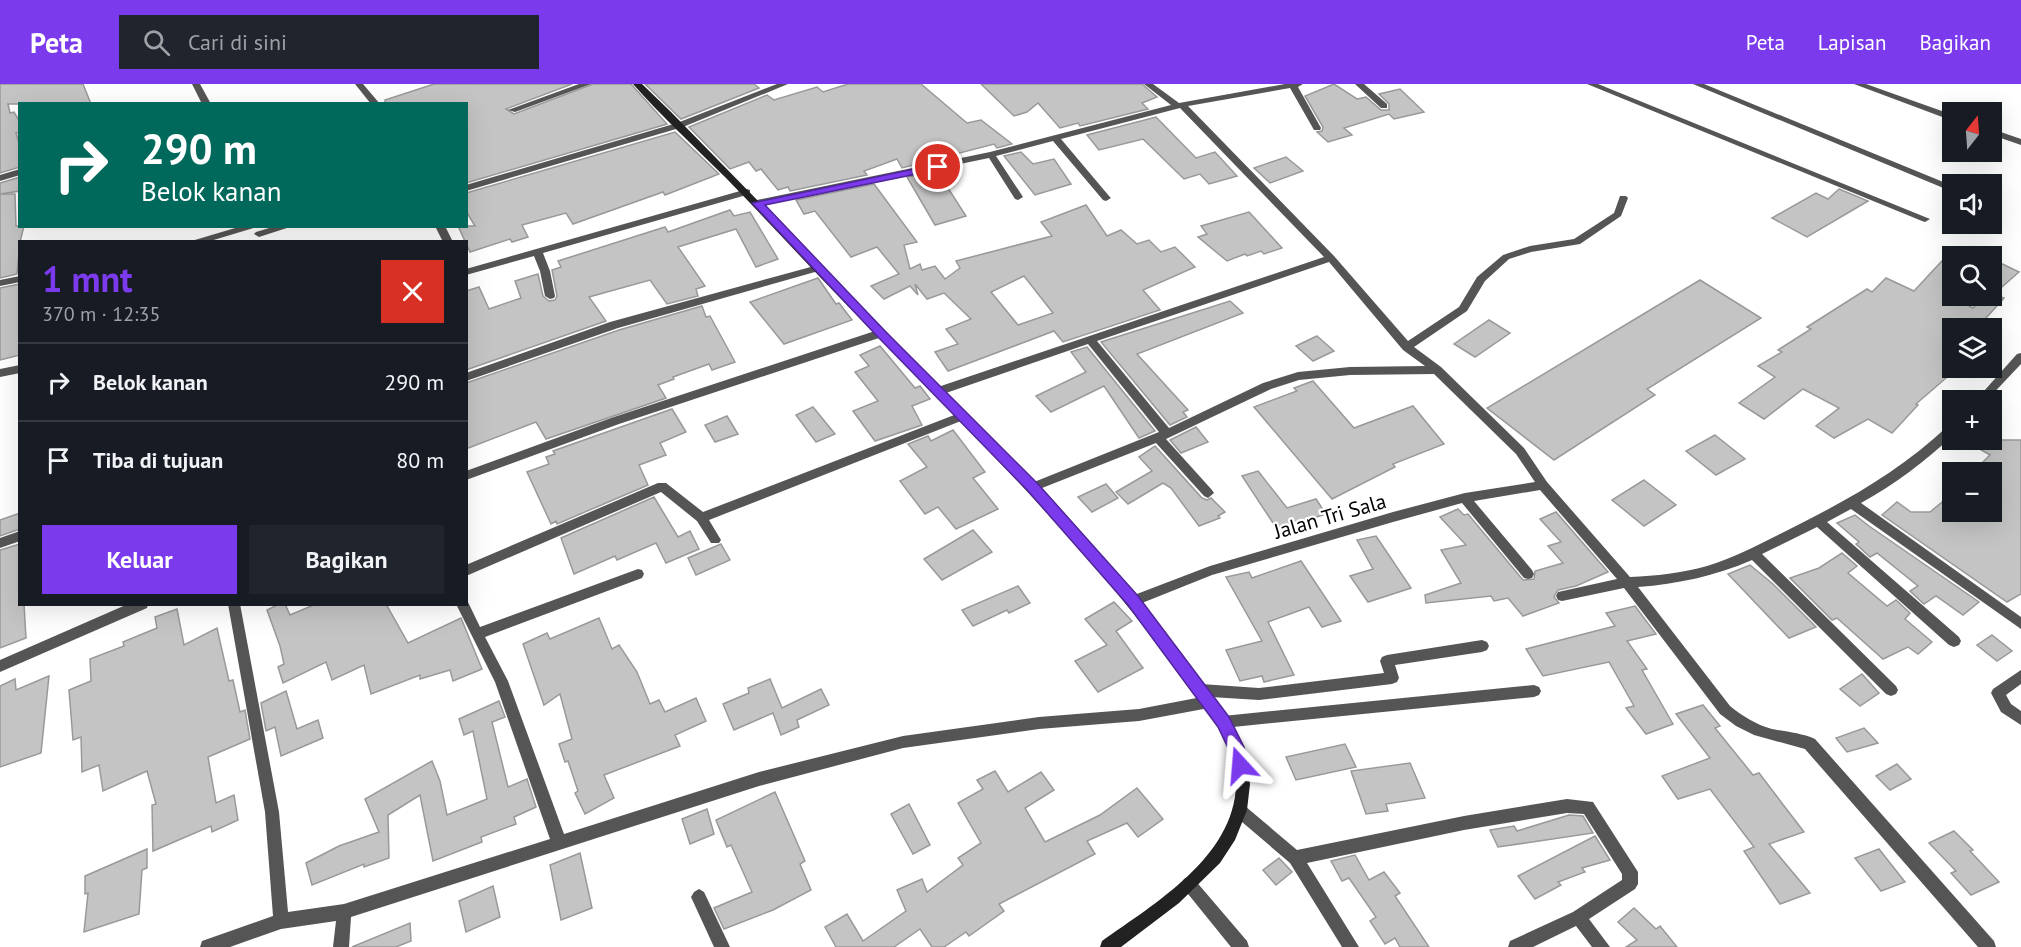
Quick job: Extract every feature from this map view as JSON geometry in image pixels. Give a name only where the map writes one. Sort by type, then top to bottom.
[{"type":"main road","points":[[637,84],[747,192],[881,333],[1033,487],[1133,601],[1223,722],[1236,747],[1243,785],[1240,811],[1231,837],[1219,854],[1189,884],[1108,947]]},
{"type":"street","points":[[199,84],[206,102]]},
{"type":"street","points":[[359,84],[374,102]]},
{"type":"street","points":[[512,110],[587,84]]},
{"type":"street","points":[[468,187],[680,126],[784,84]]},
{"type":"street","points":[[1148,84],[1179,106],[1331,258],[1407,347],[1437,370],[1500,430],[1520,452],[1543,485],[1628,582],[1725,710],[1740,722],[1756,730],[1801,739],[1810,744],[1988,947]]},
{"type":"street","points":[[1359,84],[1384,106]]},
{"type":"street","points":[[1591,84],[1925,219]]},
{"type":"street","points":[[1696,84],[1942,185]]},
{"type":"street","points":[[1858,84],[1942,114]]},
{"type":"street","points":[[757,203],[991,155],[1179,106],[1296,85],[1317,128]]},
{"type":"street","points":[[2002,135],[2021,142]]},
{"type":"street","points":[[1056,139],[1106,198]]},
{"type":"street","points":[[991,155],[1018,197]]},
{"type":"street","points":[[0,178],[18,173]]},
{"type":"street","points":[[468,271],[747,192]]},
{"type":"street","points":[[1407,347],[1463,309],[1481,279],[1506,257],[1530,249],[1577,242],[1618,214],[1623,198]]},
{"type":"street","points":[[206,240],[279,228]]},
{"type":"street","points":[[537,251],[545,271],[550,296]]},
{"type":"street","points":[[939,392],[1331,258]]},
{"type":"street","points":[[468,376],[614,325],[818,268]]},
{"type":"street","points":[[0,283],[18,279]]},
{"type":"street","points":[[468,475],[615,421],[881,333]]},
{"type":"street","points":[[1089,339],[1208,493]]},
{"type":"street","points":[[1990,390],[2021,357]]},
{"type":"street","points":[[0,373],[18,369]]},
{"type":"street","points":[[1033,487],[1162,435],[1267,386],[1298,376],[1350,371],[1437,370]]},
{"type":"street","points":[[701,518],[962,416]]},
{"type":"street","points":[[1562,596],[1628,582],[1682,577],[1708,571],[1753,553],[1853,504],[1905,472],[1942,438]]},
{"type":"street","name":"Jalan Tri Sala","points":[[1133,601],[1210,571],[1465,498],[1543,485]]},
{"type":"street","points":[[468,570],[657,487],[666,487],[701,518],[715,540]]},
{"type":"street","points":[[1465,498],[1528,574]]},
{"type":"street","points":[[1853,504],[2021,624]]},
{"type":"street","points":[[1818,521],[1954,641]]},
{"type":"street","points":[[0,543],[18,537]]},
{"type":"street","points":[[1753,553],[1891,690]]},
{"type":"street","points":[[477,634],[638,574]]},
{"type":"street","points":[[234,606],[272,812],[281,921]]},
{"type":"street","points":[[463,606],[501,681],[558,842]]},
{"type":"street","points":[[0,666],[125,608]]},
{"type":"street","points":[[208,947],[281,921],[344,912],[759,779],[903,742],[1039,723],[1139,715],[1205,696],[1259,694],[1392,678],[1387,661],[1482,646]]},
{"type":"street","points":[[2021,676],[1998,693],[2006,708],[2021,719]]},
{"type":"street","points":[[1223,722],[1534,691]]},
{"type":"street","points":[[1295,858],[1464,823],[1582,805],[1592,811],[1631,879],[1626,887],[1578,917],[1516,947]]},
{"type":"street","points":[[1240,811],[1295,858],[1351,947]]},
{"type":"street","points":[[1189,884],[1241,947]]},
{"type":"street","points":[[699,897],[722,947]]},
{"type":"street","points":[[341,947],[344,912]]},
{"type":"street","points":[[1578,917],[1602,947]]},
{"type":"building","points":[[0,84],[83,84],[90,102],[8,104],[10,113],[14,112],[18,119],[18,132],[16,133],[18,168],[0,173]]},
{"type":"building","points":[[434,84],[572,84],[506,109],[514,114],[593,84],[631,84],[667,124],[468,182],[468,102],[385,102],[385,100]]},
{"type":"building","points":[[645,84],[754,84],[759,88],[681,119]]},
{"type":"building","points":[[848,84],[921,84],[967,123],[981,120],[1012,144],[997,148],[994,144],[902,168],[897,159],[864,171],[867,175],[790,191],[788,187],[778,190],[761,169],[756,171],[749,162],[730,169],[689,127],[767,95],[774,100],[817,87],[823,92]]},
{"type":"building","points":[[981,84],[1142,84],[1157,97],[1142,103],[1148,109],[1080,126],[1078,123],[1060,128],[1038,103],[1027,112],[1014,116]]},
{"type":"building","points":[[1334,84],[1357,99],[1366,97],[1381,110],[1389,110],[1389,104],[1379,94],[1400,89],[1424,112],[1394,119],[1389,114],[1344,128],[1352,135],[1328,142],[1317,132],[1322,131],[1323,127],[1305,96]]},
{"type":"building","points":[[1156,117],[1196,158],[1215,152],[1237,176],[1209,184],[1200,174],[1184,179],[1143,139],[1099,150],[1087,135]]},
{"type":"building","points":[[675,132],[719,174],[665,195],[663,192],[573,224],[566,213],[522,225],[528,237],[512,242],[510,239],[470,252],[468,240],[464,240],[459,228],[475,226],[468,214],[468,192]]},
{"type":"building","points":[[1021,152],[1033,164],[1054,159],[1071,184],[1035,195],[1004,156]]},
{"type":"building","points":[[1286,157],[1303,171],[1270,183],[1254,168]]},
{"type":"building","points":[[937,171],[966,216],[935,225],[907,177]]},
{"type":"building","points":[[18,178],[18,191],[0,194],[0,183]]},
{"type":"building","points":[[874,184],[917,242],[904,245],[910,269],[920,264],[922,270],[935,266],[945,279],[960,268],[956,261],[1052,236],[1041,222],[1086,205],[1107,236],[1121,230],[1137,244],[1149,240],[1161,252],[1175,247],[1195,267],[1143,290],[1160,310],[1063,342],[1054,331],[948,371],[935,352],[958,344],[946,329],[971,319],[944,293],[927,299],[915,284],[918,295],[910,286],[884,299],[871,286],[899,274],[877,247],[851,257],[815,211],[804,214],[796,200]],"holes":[[[1024,276],[1053,313],[1018,325],[991,292]]]},
{"type":"building","points":[[1839,189],[1868,201],[1807,237],[1772,218],[1816,193],[1828,199]]},
{"type":"building","points":[[0,194],[15,194],[16,226],[24,228],[20,240],[18,240],[17,274],[0,278]]},
{"type":"building","points":[[730,210],[734,216],[750,212],[778,259],[756,267],[736,229],[678,247],[705,286],[696,289],[698,296],[667,304],[650,280],[589,297],[606,321],[468,369],[468,290],[479,287],[489,309],[521,298],[515,281],[538,274],[543,296],[549,301],[555,300],[557,296],[552,270],[561,267],[558,261],[665,227],[668,232]]},
{"type":"building","points":[[1249,212],[1282,248],[1264,254],[1261,251],[1247,256],[1245,254],[1227,261],[1198,237],[1207,234],[1201,226]]},
{"type":"building","points":[[1942,261],[1942,306],[1973,308],[1975,306],[1997,306],[1986,318],[1942,318],[1942,378],[1946,378],[1916,404],[1918,405],[1892,433],[1868,419],[1834,438],[1816,426],[1839,408],[1803,389],[1764,419],[1739,403],[1775,377],[1758,366],[1782,352],[1778,350],[1811,329],[1807,327],[1867,289],[1872,292],[1886,278],[1914,291]]},
{"type":"building","points":[[2002,264],[2019,272],[2002,287]]},
{"type":"building","points":[[818,278],[836,304],[839,303],[852,320],[784,344],[750,302]]},
{"type":"building","points":[[1700,280],[1761,318],[1647,389],[1655,395],[1554,460],[1487,408]]},
{"type":"building","points":[[18,284],[18,356],[0,360],[0,288]]},
{"type":"building","points":[[1230,301],[1243,313],[1137,354],[1188,410],[1183,412],[1187,417],[1170,425],[1101,342]]},
{"type":"building","points":[[702,306],[706,317],[710,316],[735,362],[712,370],[709,364],[673,377],[674,379],[658,385],[666,398],[546,439],[536,422],[468,448],[468,382],[619,330]]},
{"type":"building","points":[[1489,320],[1510,333],[1475,357],[1454,344]]},
{"type":"building","points":[[1317,336],[1334,351],[1313,361],[1296,346]]},
{"type":"building","points":[[880,346],[915,388],[920,386],[930,399],[912,406],[922,425],[875,441],[853,411],[878,401],[855,372],[869,366],[860,355]]},
{"type":"building","points":[[1087,347],[1155,431],[1139,438],[1104,386],[1051,412],[1036,396],[1086,372],[1071,352]]},
{"type":"building","points":[[1313,381],[1354,428],[1413,406],[1444,444],[1393,464],[1395,467],[1332,499],[1254,407],[1297,391],[1294,388]]},
{"type":"building","points":[[813,407],[835,434],[816,442],[796,415]]},
{"type":"building","points":[[672,409],[686,432],[660,443],[666,455],[639,465],[648,485],[557,524],[556,521],[551,524],[527,472],[549,464],[546,457],[555,454],[553,451]]},
{"type":"building","points":[[727,416],[738,434],[715,442],[705,425]]},
{"type":"building","points":[[1196,427],[1208,442],[1181,453],[1170,440]]},
{"type":"building","points":[[953,430],[985,472],[973,478],[998,509],[956,529],[938,507],[925,514],[900,481],[927,467],[908,444],[928,436],[931,441]]},
{"type":"building","points":[[1715,435],[1745,459],[1716,475],[1686,451]]},
{"type":"building","points":[[2002,440],[2021,440],[2021,594],[2007,602],[1882,515],[1897,502],[1911,512],[1930,512],[1942,502],[1942,522],[2002,522],[2002,462],[1983,462],[1990,455],[1981,450],[2002,450]]},
{"type":"building","points":[[1155,446],[1202,498],[1207,500],[1211,498],[1225,512],[1218,516],[1220,518],[1199,526],[1171,488],[1163,483],[1128,504],[1116,492],[1152,471],[1139,457]]},
{"type":"building","points":[[1258,471],[1287,508],[1316,499],[1326,514],[1277,529],[1242,476]]},
{"type":"building","points":[[1644,480],[1676,505],[1644,526],[1612,500]]},
{"type":"building","points":[[1106,484],[1118,498],[1092,512],[1078,497]]},
{"type":"building","points":[[654,497],[678,537],[690,531],[699,549],[666,563],[656,543],[617,560],[615,556],[574,574],[561,538]]},
{"type":"building","points":[[1458,509],[1464,515],[1468,514],[1523,580],[1534,579],[1535,571],[1563,563],[1548,546],[1561,542],[1540,519],[1556,512],[1608,572],[1576,586],[1558,590],[1554,597],[1559,603],[1523,616],[1508,598],[1494,601],[1491,596],[1426,603],[1425,595],[1461,583],[1441,550],[1466,545],[1440,517]]},
{"type":"building","points":[[18,514],[18,530],[0,536],[0,520]]},
{"type":"building","points":[[1855,515],[1979,602],[1963,615],[1936,596],[1924,604],[1910,591],[1918,586],[1877,553],[1870,557],[1856,544],[1859,542],[1837,523]]},
{"type":"building","points":[[973,530],[992,552],[942,580],[924,559]]},
{"type":"building","points":[[1376,536],[1411,588],[1368,602],[1350,576],[1373,569],[1357,540]]},
{"type":"building","points":[[721,544],[730,560],[696,575],[688,558]]},
{"type":"building","points":[[18,545],[18,606],[24,606],[26,638],[0,648],[0,550]]},
{"type":"building","points":[[1842,553],[1857,566],[1848,573],[1887,606],[1896,600],[1910,613],[1905,619],[1932,642],[1918,654],[1908,647],[1883,659],[1837,618],[1832,620],[1790,578],[1819,568]]},
{"type":"building","points":[[1301,561],[1341,621],[1322,627],[1309,607],[1268,622],[1294,675],[1264,682],[1262,676],[1240,681],[1226,650],[1262,641],[1226,577],[1249,572],[1252,578]]},
{"type":"building","points":[[1750,565],[1773,584],[1816,627],[1789,638],[1728,574]]},
{"type":"building","points":[[1018,586],[1030,603],[1009,613],[1007,610],[973,626],[962,610]]},
{"type":"building","points":[[1114,602],[1132,621],[1116,631],[1143,668],[1098,692],[1075,661],[1107,645],[1085,619]]},
{"type":"building","points":[[275,606],[286,606],[290,615],[311,606],[387,606],[408,643],[461,618],[482,669],[453,681],[450,670],[420,679],[420,675],[371,694],[364,665],[332,680],[326,662],[283,683],[278,667],[284,664],[267,610]]},
{"type":"building","points":[[1635,606],[1656,634],[1627,641],[1647,669],[1642,670],[1673,724],[1646,734],[1626,708],[1634,706],[1609,662],[1543,676],[1526,649],[1615,626],[1606,613]]},
{"type":"building","points":[[177,609],[184,645],[217,628],[229,681],[233,680],[240,712],[245,710],[250,739],[208,757],[216,803],[234,795],[238,820],[212,832],[211,826],[153,851],[152,805],[156,804],[147,771],[103,791],[99,765],[82,772],[81,737],[73,740],[69,690],[91,681],[90,659],[124,646],[123,642],[157,628],[155,617]]},
{"type":"building","points":[[599,618],[612,649],[619,645],[637,672],[650,704],[659,700],[665,712],[696,698],[706,721],[675,735],[680,746],[604,775],[614,798],[585,814],[575,793],[578,791],[568,761],[565,762],[559,744],[572,739],[560,694],[544,705],[523,644],[547,633],[550,639]]},
{"type":"building","points":[[1992,635],[2012,651],[1997,661],[1977,645]]},
{"type":"building","points":[[1862,674],[1879,693],[1860,706],[1840,689]]},
{"type":"building","points":[[49,676],[41,753],[0,767],[0,686],[15,679],[16,690]]},
{"type":"building","points":[[770,679],[782,708],[821,689],[829,705],[797,720],[799,727],[781,735],[773,713],[734,730],[723,704],[749,693],[748,688]]},
{"type":"building","points":[[286,691],[297,729],[318,720],[323,738],[281,756],[275,727],[266,731],[261,703]]},
{"type":"building","points":[[499,701],[505,717],[492,722],[508,787],[527,779],[536,807],[514,817],[516,824],[481,837],[482,842],[433,861],[420,795],[388,815],[389,858],[364,867],[364,864],[312,885],[306,863],[339,846],[379,832],[365,799],[432,761],[440,781],[447,815],[487,799],[473,731],[464,735],[459,719]]},
{"type":"building","points":[[1703,705],[1720,726],[1715,728],[1753,775],[1759,773],[1804,832],[1769,844],[1810,893],[1780,904],[1744,851],[1754,847],[1710,789],[1678,799],[1662,776],[1710,758],[1676,714]]},
{"type":"building","points":[[1864,728],[1878,743],[1847,752],[1836,738]]},
{"type":"building","points":[[1345,744],[1356,767],[1296,780],[1286,757]]},
{"type":"building","points":[[1410,763],[1425,798],[1386,804],[1388,811],[1366,814],[1351,771]]},
{"type":"building","points":[[1897,764],[1911,779],[1890,790],[1876,776]]},
{"type":"building","points":[[995,771],[1008,792],[1041,772],[1054,790],[1025,808],[1045,842],[1100,815],[1137,788],[1163,819],[1138,837],[1127,823],[1087,841],[1095,854],[999,904],[1004,911],[969,936],[966,932],[944,947],[932,947],[920,929],[894,947],[836,947],[825,927],[847,914],[863,941],[906,911],[897,890],[922,879],[927,892],[963,865],[958,858],[981,843],[958,803],[983,789],[977,780]]},
{"type":"building","points":[[775,792],[805,861],[800,864],[811,890],[773,910],[724,929],[714,908],[752,892],[731,845],[727,847],[716,820]]},
{"type":"building","points":[[909,804],[930,845],[913,854],[891,814]]},
{"type":"building","points":[[707,809],[714,834],[690,844],[682,819]]},
{"type":"building","points":[[1569,815],[1583,816],[1593,833],[1498,847],[1490,830],[1514,826],[1517,831]]},
{"type":"building","points":[[1954,831],[1999,882],[1971,895],[1951,873],[1956,871],[1929,843]]},
{"type":"building","points":[[1595,836],[1610,860],[1582,868],[1585,872],[1558,882],[1561,885],[1535,899],[1518,876]]},
{"type":"building","points":[[147,849],[147,868],[142,870],[139,914],[84,932],[88,893],[85,894],[85,876]]},
{"type":"building","points":[[1879,849],[1905,882],[1881,891],[1855,858]]},
{"type":"building","points":[[580,853],[592,908],[561,920],[550,865]]},
{"type":"building","points":[[1355,855],[1369,880],[1384,872],[1400,893],[1395,896],[1429,947],[1400,947],[1395,938],[1385,944],[1370,921],[1376,917],[1349,878],[1342,881],[1331,861]]},
{"type":"building","points":[[1279,858],[1292,872],[1276,885],[1263,870]]},
{"type":"building","points":[[493,886],[500,917],[466,932],[459,901]]},
{"type":"building","points":[[1634,908],[1656,929],[1660,926],[1677,947],[1626,947],[1637,940],[1618,922]]},
{"type":"building","points":[[410,923],[411,941],[396,947],[352,947]]},
{"type":"route","points":[[938,167],[757,203],[955,410],[1033,487],[1133,601],[1223,722],[1236,747],[1240,765]]}]
